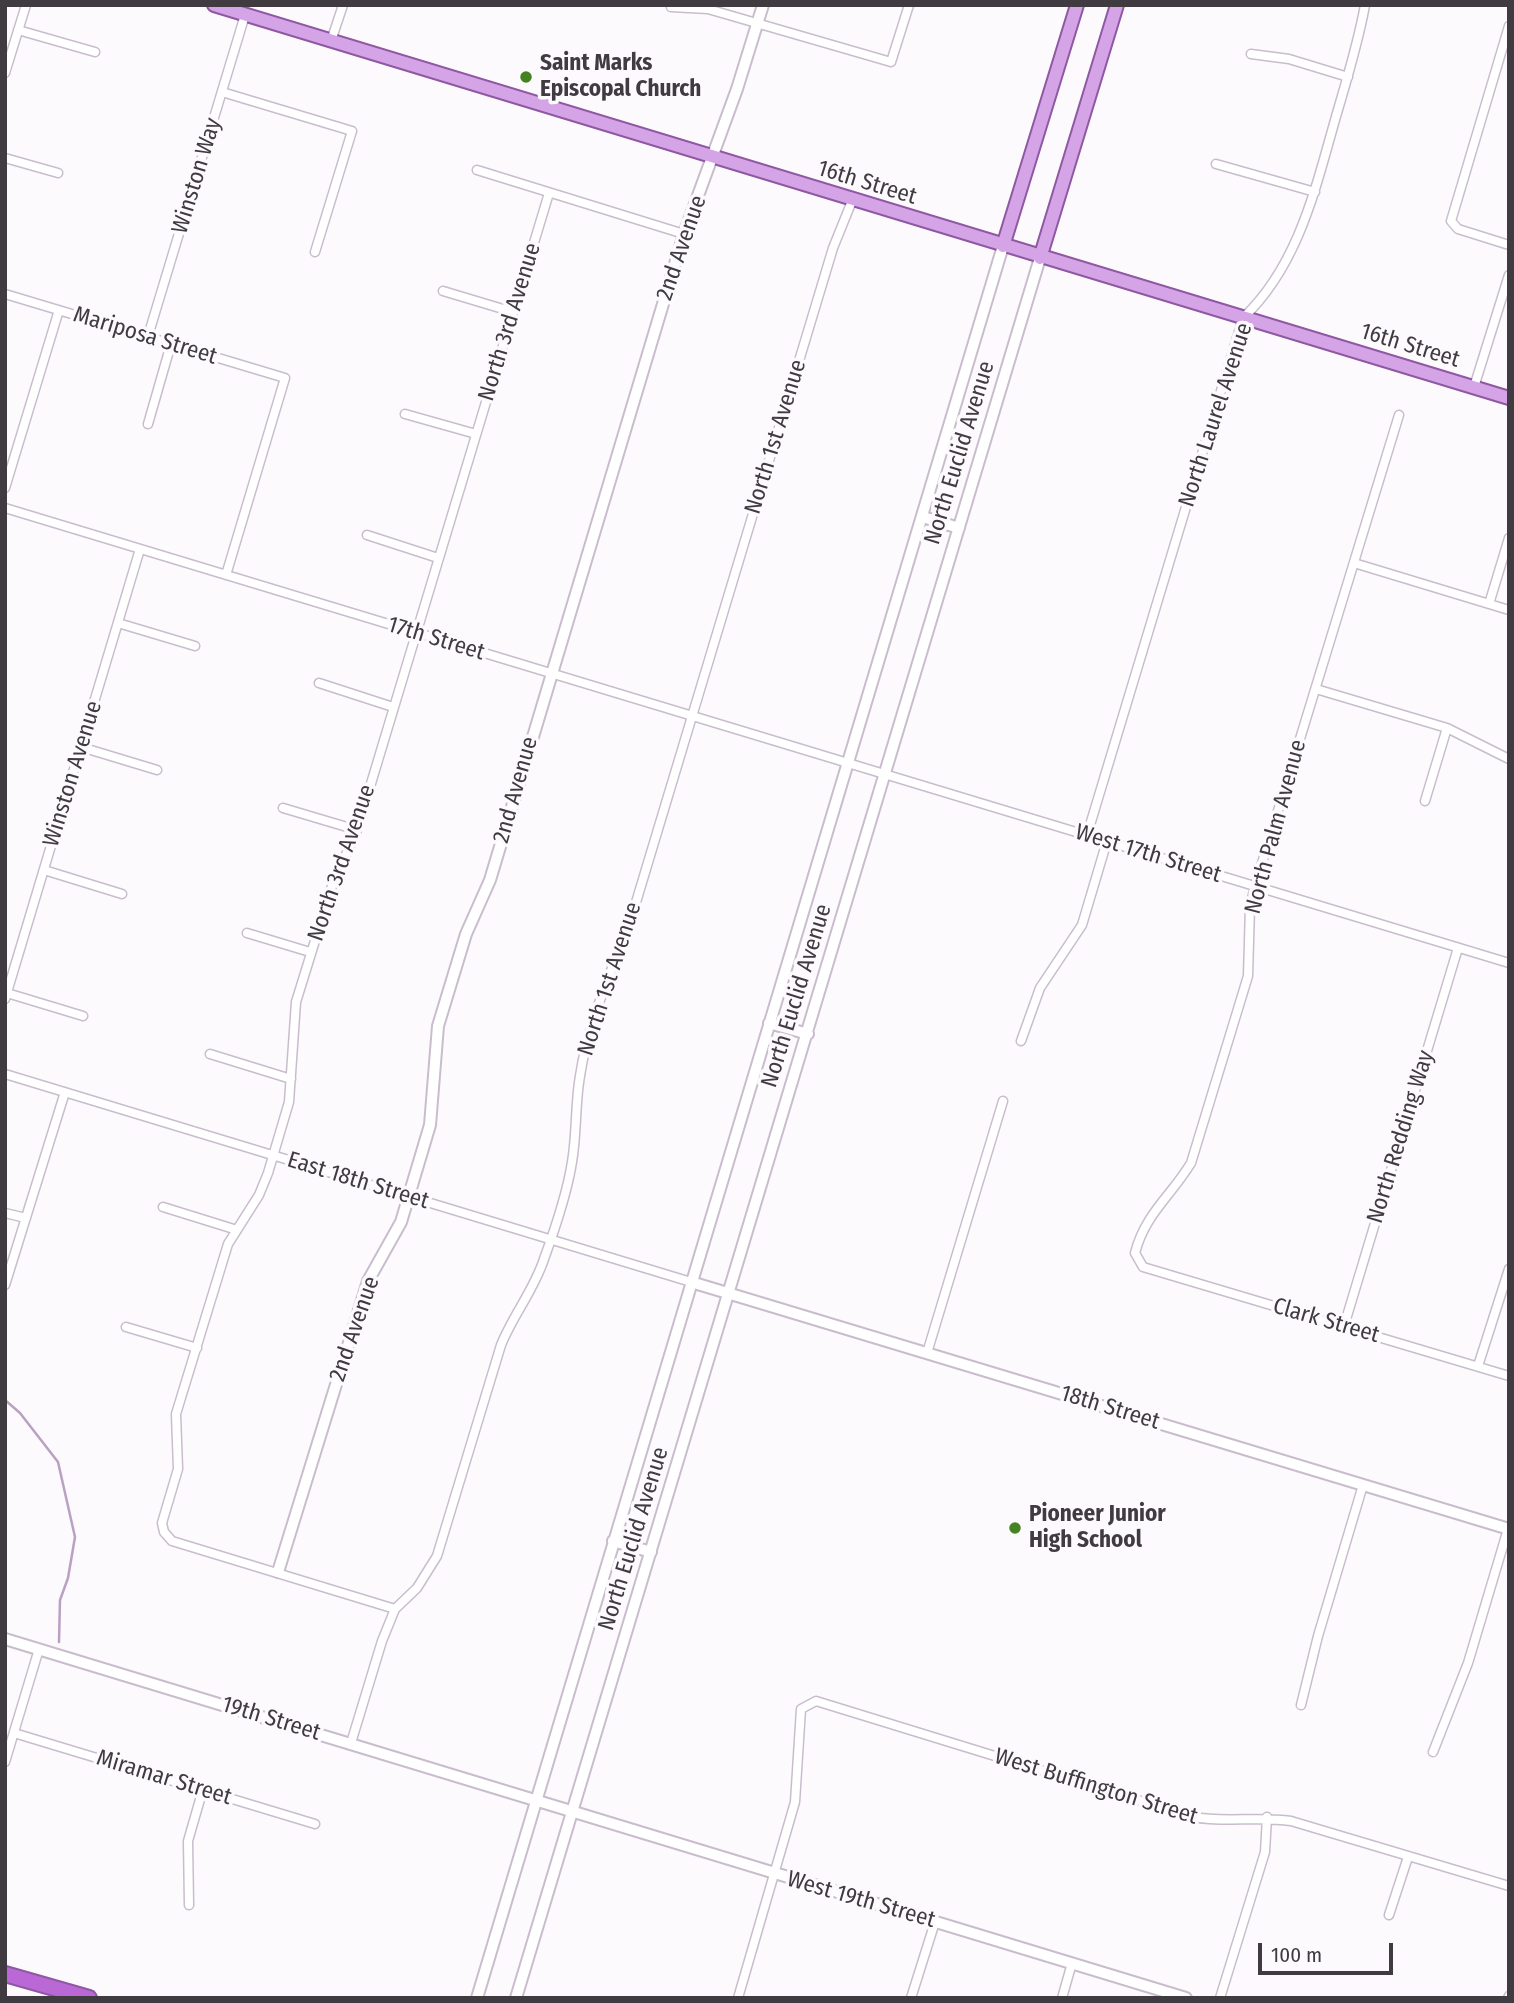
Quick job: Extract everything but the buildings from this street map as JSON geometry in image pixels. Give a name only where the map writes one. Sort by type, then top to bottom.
[{"type":"highway","points":[[5,1974],[89,1998]]},
{"type":"main road","name":"16th Street","points":[[214,5],[852,201],[1509,398]]},
{"type":"main road","name":"2nd Avenue","points":[[278,1572],[368,1281],[401,1222],[430,1125],[438,1026],[466,934],[490,880],[684,234],[763,5]]},
{"type":"main road","name":"North Euclid Avenue","points":[[477,1998],[1077,5]]},
{"type":"main road","name":"North Euclid Avenue","points":[[516,1998],[1117,5]]},
{"type":"main road","points":[[923,517],[959,528]]},
{"type":"main road","points":[[769,1023],[808,1034]]},
{"type":"main road","name":"East 18th Street","points":[[691,1282],[710,1287]]},
{"type":"main road","name":"18th Street","points":[[710,1287],[1508,1529]]},
{"type":"main road","points":[[613,1541],[651,1552]]},
{"type":"main road","name":"19th Street","points":[[5,1639],[535,1801]]},
{"type":"main road","name":"West 19th Street","points":[[535,1801],[1186,1998]]},
{"type":"street","points":[[5,73],[26,5]]},
{"type":"street","points":[[331,41],[343,5]]},
{"type":"street","points":[[671,6],[708,9],[891,62],[909,5]]},
{"type":"street","name":"North Laurel Avenue","points":[[1087,835],[1243,318],[1257,304],[1290,251],[1307,217],[1366,5]]},
{"type":"street","name":"Winston Way","points":[[148,337],[246,15]]},
{"type":"street","points":[[1509,26],[1451,221],[1458,229],[1509,245]]},
{"type":"street","points":[[18,30],[95,52]]},
{"type":"street","points":[[1251,54],[1289,59],[1348,77]]},
{"type":"street","points":[[222,92],[352,131],[315,252]]},
{"type":"street","points":[[5,158],[58,173]]},
{"type":"street","points":[[1216,164],[1315,192]]},
{"type":"street","points":[[477,170],[684,234]]},
{"type":"street","name":"North 3rd Avenue","points":[[278,1572],[172,1541],[163,1532],[162,1522],[178,1469],[176,1414],[228,1244],[259,1195],[273,1156],[289,1102],[296,1002],[310,952],[332,886],[357,830],[549,193]]},
{"type":"street","name":"North 1st Avenue","points":[[351,1743],[382,1641],[395,1609],[417,1588],[437,1556],[501,1345],[512,1319],[536,1281],[551,1239],[572,1165],[580,1077],[585,1054],[693,716],[833,248],[852,201]]},
{"type":"street","points":[[1474,387],[1509,275]]},
{"type":"street","points":[[443,290],[513,312]]},
{"type":"street","name":"Mariposa Street","points":[[5,294],[285,377],[226,575]]},
{"type":"street","points":[[5,488],[59,310]]},
{"type":"street","points":[[148,424],[172,344]]},
{"type":"street","points":[[405,414],[475,434]]},
{"type":"street","name":"North Palm Avenue","points":[[1143,1267],[1135,1253],[1138,1244],[1157,1204],[1181,1181],[1191,1163],[1248,976],[1250,908],[1255,886],[1399,415]]},
{"type":"street","name":"17th Street","points":[[5,508],[868,769]]},
{"type":"street","points":[[367,535],[438,558]]},
{"type":"street","points":[[1489,604],[1509,538]]},
{"type":"street","name":"Winston Avenue","points":[[6,996],[140,549]]},
{"type":"street","points":[[1354,564],[1509,610]]},
{"type":"street","points":[[118,624],[195,646]]},
{"type":"street","points":[[319,683],[393,707]]},
{"type":"street","points":[[1316,689],[1447,728],[1509,759]]},
{"type":"street","points":[[1425,801],[1447,728]]},
{"type":"street","points":[[81,747],[157,770]]},
{"type":"street","name":"West 17th Street","points":[[868,769],[1509,963]]},
{"type":"street","points":[[283,808],[357,830]]},
{"type":"street","points":[[1021,1041],[1040,988],[1082,925],[1107,841]]},
{"type":"street","points":[[44,870],[122,894]]},
{"type":"street","points":[[247,933],[310,952]]},
{"type":"street","name":"North Redding Way","points":[[1344,1326],[1458,948]]},
{"type":"street","points":[[6,996],[83,1016]]},
{"type":"street","points":[[210,1054],[291,1079]]},
{"type":"street","name":"East 18th Street","points":[[5,1074],[691,1282]]},
{"type":"street","points":[[5,1285],[65,1092]]},
{"type":"street","points":[[927,1353],[1003,1101]]},
{"type":"street","points":[[163,1206],[237,1230]]},
{"type":"street","points":[[5,1213],[26,1218]]},
{"type":"street","name":"Clark Street","points":[[1143,1267],[1509,1376]]},
{"type":"street","points":[[1478,1366],[1509,1269]]},
{"type":"street","points":[[126,1327],[197,1348]]},
{"type":"street","points":[[1301,1706],[1318,1636],[1363,1485]]},
{"type":"street","points":[[1433,1752],[1468,1663],[1508,1529]]},
{"type":"street","points":[[278,1572],[395,1609]]},
{"type":"street","points":[[5,1762],[39,1649]]},
{"type":"street","name":"West Buffington Street","points":[[775,1874],[795,1802],[802,1709],[808,1703],[827,1703],[1193,1817],[1232,1821],[1267,1817],[1291,1821],[1509,1886]]},
{"type":"street","name":"Miramar Street","points":[[14,1733],[315,1824]]},
{"type":"street","points":[[189,1905],[188,1841],[203,1789]]},
{"type":"street","points":[[1220,1998],[1265,1852],[1267,1817]]},
{"type":"street","points":[[1389,1915],[1408,1857]]},
{"type":"street","points":[[738,1998],[775,1874]]},
{"type":"street","points":[[911,1998],[935,1922]]},
{"type":"street","points":[[1062,1998],[1072,1963]]},
{"type":"waterway","points":[[5,1400],[20,1413],[58,1462],[75,1537],[68,1578],[60,1600],[59,1642]]},
{"type":"place","name":"Saint Marks Episcopal Church","points":[[526,77]]},
{"type":"place","name":"Pioneer Junior High School","points":[[1015,1528]]}]
